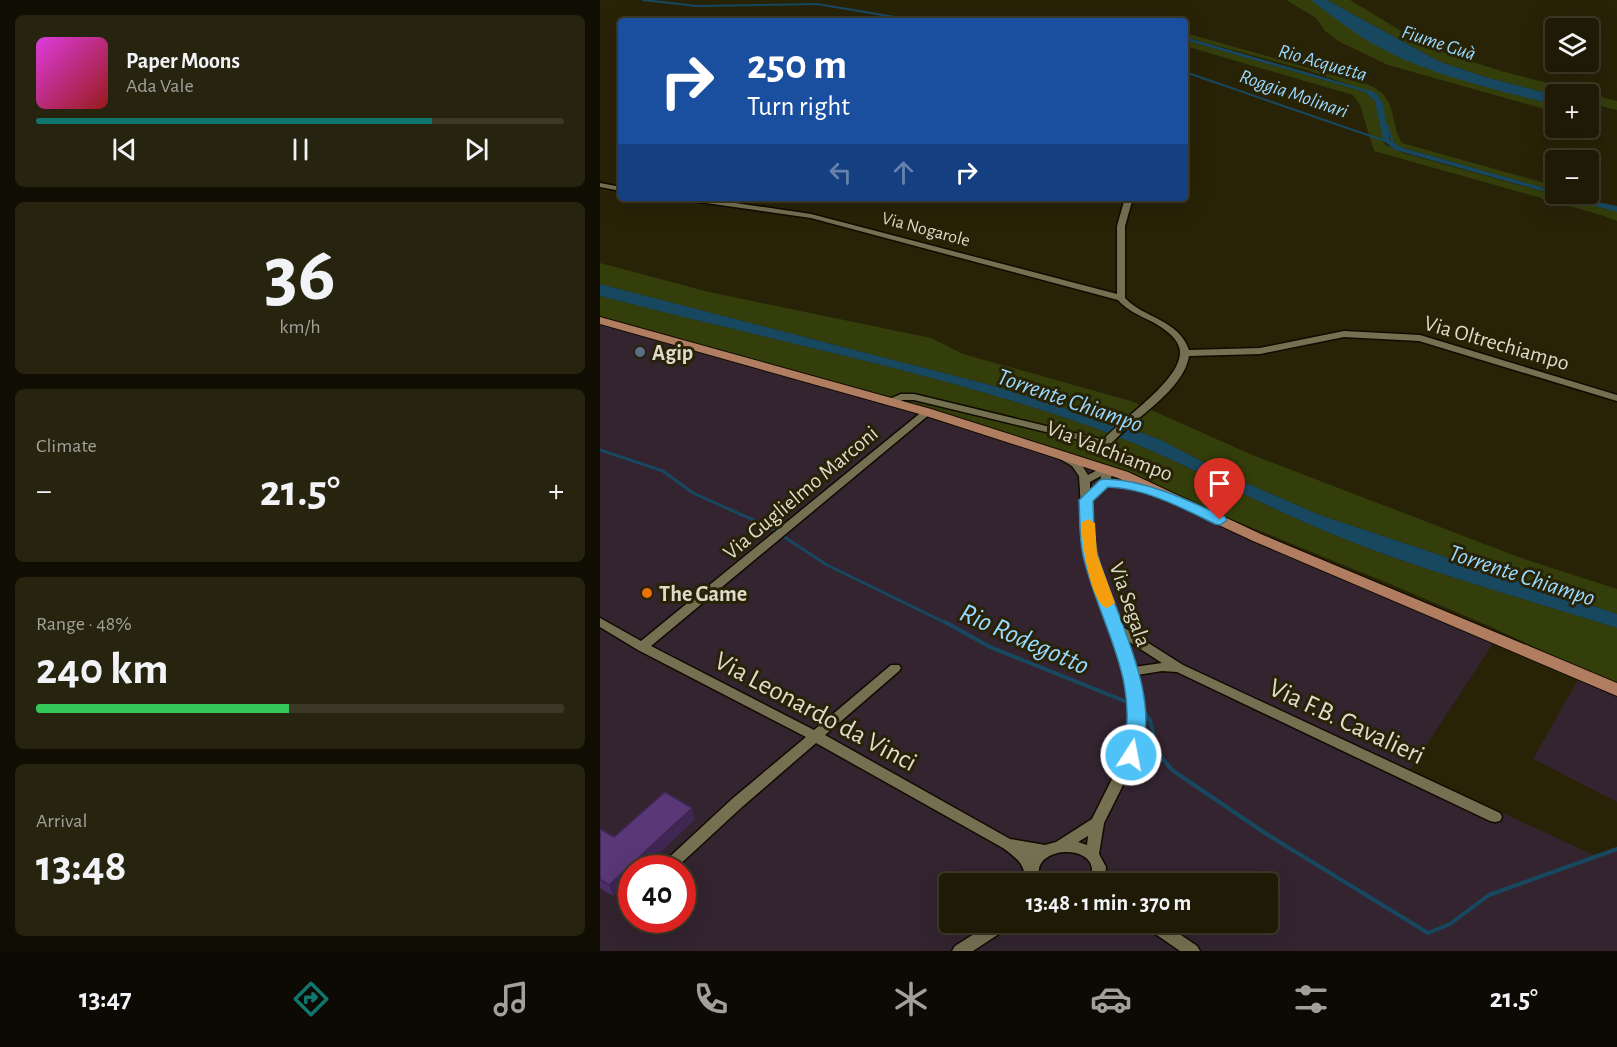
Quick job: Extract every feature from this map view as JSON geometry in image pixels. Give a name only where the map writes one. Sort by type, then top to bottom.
[{"type":"main road","name":"Via Valchiampo","points":[[600,320],[1029,443],[1106,476],[1182,502],[1258,538],[1617,690]]},
{"type":"street","points":[[600,185],[618,188]]},
{"type":"street","name":"Via Nogarole","points":[[706,201],[811,216],[1121,298],[1125,304],[1162,322],[1173,331],[1181,341],[1185,353]]},
{"type":"street","points":[[1121,298],[1121,233],[1128,201]]},
{"type":"street","name":"Via Oltrechiampo","points":[[1185,353],[1260,351],[1344,334],[1420,338],[1617,398]]},
{"type":"street","points":[[890,402],[900,397],[914,397],[1100,442],[1108,441],[1172,380],[1181,367],[1185,353]]},
{"type":"street","name":"Via Guglielmo Marconi","points":[[642,647],[927,412]]},
{"type":"street","points":[[1029,443],[1077,465],[1084,481],[1106,476]]},
{"type":"street","points":[[1086,500],[1106,476]]},
{"type":"street","name":"Via Segala","points":[[1084,481],[1090,554],[1130,672],[1137,709],[1136,733],[1131,755],[1097,822],[1092,855],[1097,861],[1099,873]]},
{"type":"street","name":"Via Leonardo da Vinci","points":[[600,622],[642,647],[815,736],[1008,844],[1022,854],[1031,873]]},
{"type":"street","name":"Via F.B. Cavalieri","points":[[1116,628],[1179,668],[1495,817]]},
{"type":"street","name":"Via F.B. Cavalieri","points":[[1130,672],[1162,667],[1179,668]]},
{"type":"street","points":[[681,855],[894,668]]},
{"type":"street","points":[[1033,873],[1039,856],[1046,850],[1061,845],[1097,822]]},
{"type":"street","name":"Via Leonardo da Vinci","points":[[1008,844],[1046,850]]},
{"type":"street","points":[[1061,845],[1083,849],[1092,855]]},
{"type":"street","points":[[960,951],[989,933]]},
{"type":"street","points":[[1165,933],[1192,951]]},
{"type":"shaded area","points":[[600,321],[1084,459],[1494,642],[1410,770],[1596,856],[1617,848],[1617,951],[600,951]]},
{"type":"shaded area","points":[[1583,671],[1617,685],[1617,802],[1533,759]]},
{"type":"green space","points":[[1286,0],[1311,0],[1364,38],[1407,60],[1476,84],[1545,102],[1545,109],[1388,65],[1338,41],[1324,30],[1316,18]]},
{"type":"green space","points":[[1327,0],[1350,0],[1423,44],[1448,54],[1551,84],[1545,84],[1545,92],[1485,77],[1438,61]]},
{"type":"green space","points":[[1188,34],[1369,85],[1385,96],[1389,103],[1402,143],[1545,183],[1545,188],[1397,146],[1387,130],[1378,95],[1307,70],[1188,38]]},
{"type":"green space","points":[[1188,41],[1365,92],[1375,101],[1384,144],[1403,153],[1545,192],[1545,199],[1374,151],[1360,105],[1353,95],[1188,47]]},
{"type":"green space","points":[[1599,96],[1617,101],[1617,110],[1599,106]]},
{"type":"green space","points":[[1562,204],[1588,204],[1617,212],[1617,221]]},
{"type":"green space","points":[[600,263],[709,292],[931,338],[963,354],[1131,401],[1250,454],[1521,558],[1617,589],[1617,614],[1317,514],[1226,474],[1161,440],[1129,428],[994,386],[600,284]]},
{"type":"green space","points":[[600,296],[968,388],[1117,436],[1344,539],[1460,580],[1617,628],[1617,685],[1489,626],[1390,584],[1084,459],[600,321]]},
{"type":"water","points":[[1311,0],[1327,0],[1438,61],[1485,77],[1545,92],[1545,102],[1432,71],[1385,51]]},
{"type":"water","points":[[1188,38],[1374,92],[1382,102],[1390,140],[1400,147],[1545,188],[1545,192],[1395,150],[1383,140],[1375,101],[1365,92],[1188,41]]},
{"type":"water","points":[[1599,202],[1617,206],[1617,212],[1588,204]]},
{"type":"water","points":[[600,284],[994,386],[1129,428],[1161,440],[1226,474],[1317,514],[1617,614],[1617,628],[1460,580],[1344,539],[1117,436],[1089,426],[968,388],[600,296]]},
{"type":"building","points":[[665,792],[692,808],[641,855],[618,855],[618,877],[609,885],[600,879],[600,829],[614,837]]},
{"type":"waterway","name":"Roggia Molinari","points":[[643,0],[697,6],[817,4],[901,18]]},
{"type":"waterway","name":"Roggia Molinari","points":[[1188,73],[1385,141]]},
{"type":"waterway","name":"Rio Acquetta","points":[[1376,94],[1383,106]]},
{"type":"waterway","name":"Rio Acquetta","points":[[1388,127],[1393,143]]},
{"type":"waterway","name":"Rio Rodegotto","points":[[600,450],[663,471],[693,493],[769,527],[827,565],[948,624]]},
{"type":"waterway","name":"Rio Rodegotto","points":[[945,622],[990,647],[1132,704]]},
{"type":"waterway","name":"Rio Rodegotto","points":[[1141,708],[1150,720],[1158,753],[1172,770],[1265,833],[1428,933],[1450,924],[1489,895],[1617,849]]},
{"type":"slow traffic","points":[[1088,523],[1090,554],[1107,603]]},
{"type":"place","name":"Agip","points":[[640,352]]},
{"type":"place","name":"The Game","points":[[647,593]]},
{"type":"route","points":[[1131,755],[1136,733],[1137,709],[1130,672],[1090,554],[1086,500],[1105,483],[1124,483],[1182,502],[1220,520]]},
{"type":"water label","name":"Fiume Guà","points":[[1439,42]]},
{"type":"water label","name":"Torrente Chiampo","points":[[1070,400]]},
{"type":"water label","name":"Torrente Chiampo","points":[[1522,575]]}]
